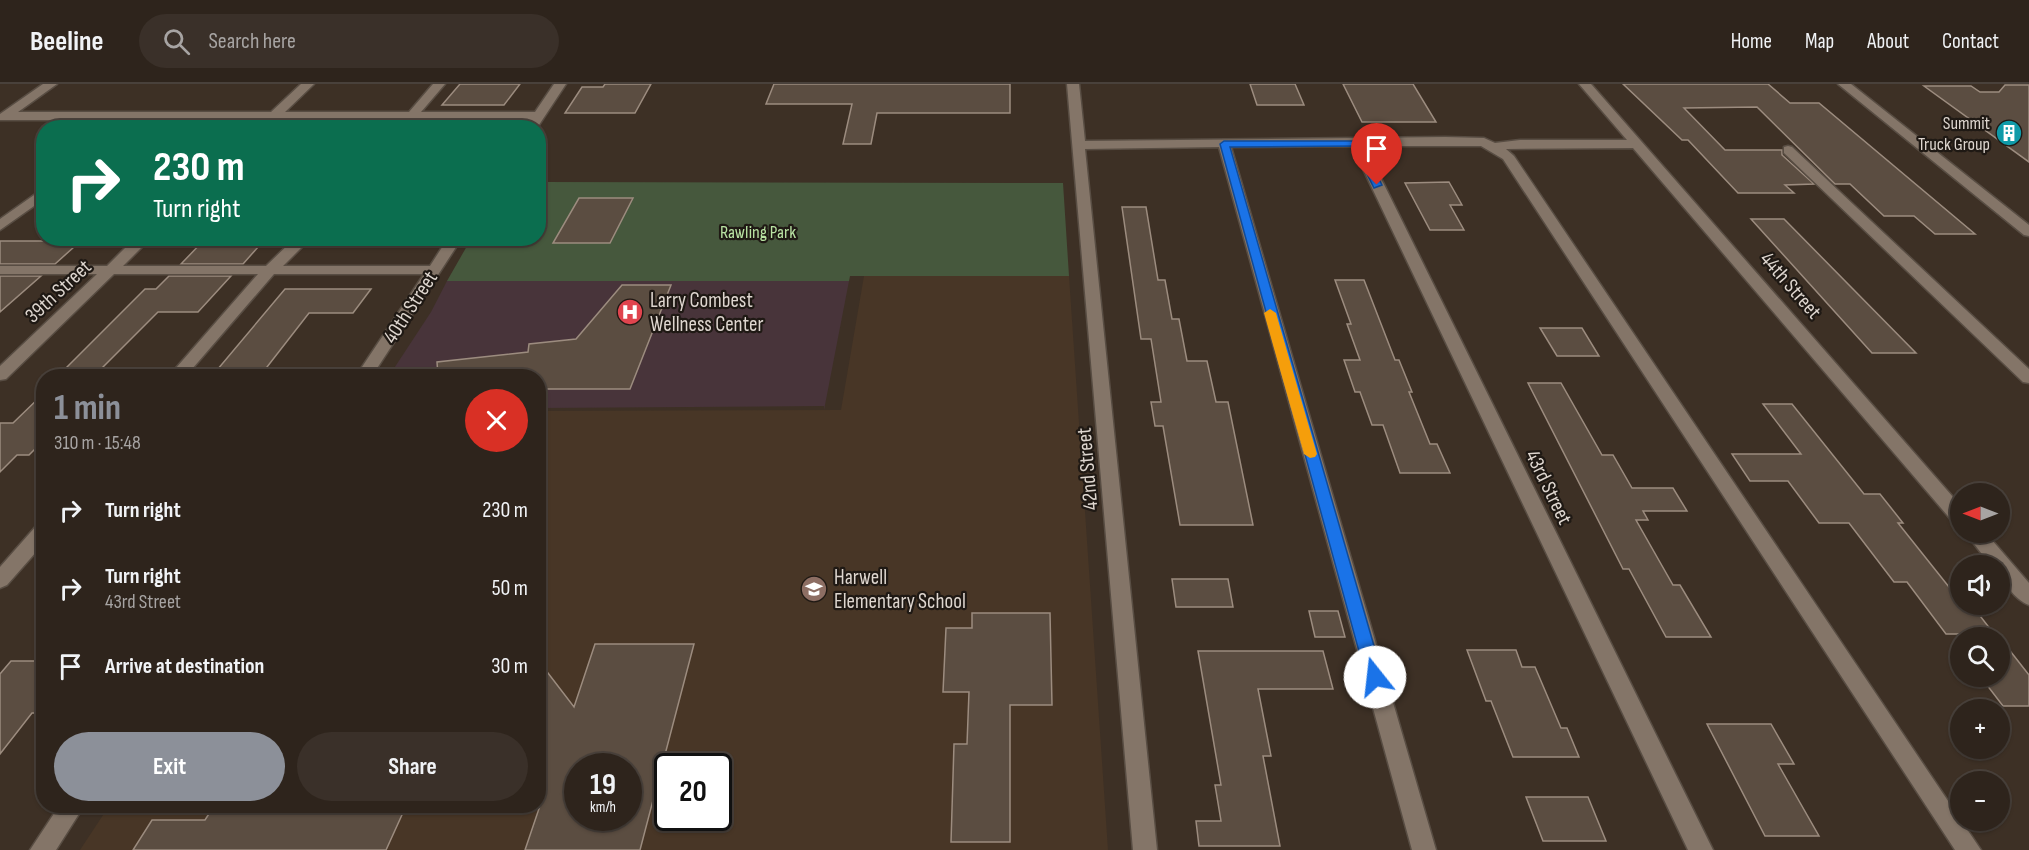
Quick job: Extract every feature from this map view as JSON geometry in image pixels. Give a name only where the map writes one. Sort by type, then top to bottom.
[{"type":"street","points":[[2,118],[51,84]]},
{"type":"street","points":[[270,120],[308,84]]},
{"type":"street","points":[[409,120],[439,84]]},
{"type":"street","points":[[536,120],[560,84]]},
{"type":"street","name":"42nd Street","points":[[1073,84],[1145,850]]},
{"type":"street","name":"44th Street","points":[[1585,84],[1950,506]]},
{"type":"street","points":[[1844,84],[2029,232]]},
{"type":"street","points":[[2,118],[539,116]]},
{"type":"street","points":[[136,120],[140,117]]},
{"type":"street","points":[[1079,145],[1445,141],[1484,142],[1508,156],[1969,850]]},
{"type":"street","name":"43rd Street","points":[[1357,143],[1701,850]]},
{"type":"street","points":[[1224,144],[1425,850]]},
{"type":"street","points":[[1492,147],[1520,144],[1637,144]]},
{"type":"street","points":[[1788,150],[2029,378]]},
{"type":"street","points":[[0,226],[36,198]]},
{"type":"street","name":"39th Street","points":[[0,375],[136,246]]},
{"type":"street","points":[[183,369],[270,270],[296,246]]},
{"type":"street","name":"40th Street","points":[[369,369],[450,246]]},
{"type":"street","points":[[0,270],[434,270]]},
{"type":"street","points":[[0,580],[36,539]]},
{"type":"street","points":[[1983,543],[2029,597]]},
{"type":"street","points":[[42,850],[67,813]]},
{"type":"shaded area","name":"Harwell Elementary School","points":[[864,276],[1069,276],[1108,850],[80,850],[104,813],[546,813],[546,411],[841,410]]},
{"type":"shaded area","points":[[447,281],[849,281],[824,410],[824,406],[546,408],[546,369],[394,369],[431,312]]},
{"type":"green space","name":"Rawling Park","points":[[546,182],[1063,183],[1069,276],[850,276],[849,281],[447,281],[467,246],[546,246]]},
{"type":"building","points":[[460,84],[520,84],[504,105],[442,105]]},
{"type":"building","points":[[605,84],[651,84],[635,113],[565,113],[582,87],[603,87]]},
{"type":"building","points":[[774,84],[1010,84],[1010,113],[877,113],[871,144],[843,144],[852,104],[766,104]]},
{"type":"building","points":[[1250,84],[1295,84],[1304,105],[1257,105]]},
{"type":"building","points":[[1343,84],[1413,84],[1436,122],[1362,122]]},
{"type":"building","points":[[1623,84],[1768,84],[1790,103],[1819,103],[1975,234],[1935,234],[1914,216],[1884,216],[1850,184],[1835,184],[1757,107],[1684,108],[1725,150],[1782,150],[1782,155],[1814,184],[1785,185],[1794,193],[1738,193],[1688,140],[1682,140]]},
{"type":"building","name":"Summit Truck Group","points":[[2005,85],[2029,85],[2029,162],[1924,86],[1971,86],[1980,92],[1999,92]]},
{"type":"building","points":[[1449,182],[1462,205],[1450,205],[1464,230],[1430,230],[1405,183]]},
{"type":"building","points":[[579,198],[633,198],[610,243],[553,243]]},
{"type":"building","points":[[1122,207],[1146,207],[1158,280],[1165,280],[1172,319],[1179,319],[1187,361],[1207,361],[1216,402],[1228,402],[1253,525],[1180,525],[1163,426],[1155,426],[1151,402],[1161,402],[1151,339],[1141,339]]},
{"type":"building","points":[[1751,219],[1784,219],[1916,353],[1872,353]]},
{"type":"building","points":[[0,241],[36,241],[36,246],[75,246],[55,264],[0,264]]},
{"type":"building","points":[[198,246],[259,246],[243,264],[181,264]]},
{"type":"building","points":[[0,276],[41,276],[0,312]]},
{"type":"building","points":[[169,276],[231,276],[198,312],[158,312],[101,369],[65,369],[145,289],[156,289]]},
{"type":"building","points":[[1335,280],[1364,280],[1395,360],[1399,360],[1412,392],[1409,392],[1430,444],[1437,444],[1450,473],[1400,473],[1383,425],[1372,425],[1360,392],[1355,392],[1344,360],[1360,360],[1347,324],[1351,324]]},
{"type":"building","name":"Larry Combest Wellness Center","points":[[622,285],[671,285],[630,389],[546,389],[546,369],[438,369],[437,362],[528,352],[529,344],[576,339]]},
{"type":"building","points":[[285,289],[371,289],[353,313],[309,313],[265,369],[218,369]]},
{"type":"building","points":[[1540,328],[1582,328],[1599,356],[1557,356]]},
{"type":"building","points":[[1528,383],[1561,383],[1602,455],[1613,455],[1632,488],[1673,488],[1687,511],[1643,511],[1648,520],[1636,520],[1673,585],[1680,585],[1711,637],[1666,637],[1629,569],[1623,569]]},
{"type":"building","points":[[36,401],[36,448],[29,455],[17,455],[0,472],[0,423],[13,423]]},
{"type":"building","points":[[1763,404],[1792,404],[1864,494],[1880,494],[1903,523],[1898,523],[1950,587],[1950,615],[1979,615],[1989,627],[1950,627],[1950,634],[1946,634],[1907,582],[1894,582],[1849,523],[1819,523],[1788,481],[1750,481],[1732,454],[1801,454]]},
{"type":"building","points":[[1172,579],[1228,579],[1233,607],[1176,607]]},
{"type":"building","points":[[1309,611],[1338,611],[1345,637],[1315,637]]},
{"type":"building","points":[[972,613],[1050,613],[1052,705],[1010,705],[1010,842],[951,842],[954,744],[967,744],[969,692],[943,692],[946,628],[972,628]]},
{"type":"building","points":[[595,644],[694,644],[665,753],[654,753],[654,797],[640,850],[525,850],[538,813],[546,813],[546,670],[574,707]]},
{"type":"building","points":[[1467,650],[1516,650],[1522,667],[1535,667],[1561,728],[1567,728],[1579,757],[1513,757],[1491,701],[1486,701]]},
{"type":"building","points":[[1198,651],[1323,651],[1333,689],[1258,689],[1271,756],[1263,756],[1280,846],[1199,846],[1196,821],[1221,821],[1215,785],[1221,785]]},
{"type":"building","points":[[2010,651],[2029,675],[2029,706],[2010,706],[2010,699],[1998,699],[1988,687],[2010,687]]},
{"type":"building","points":[[11,661],[36,661],[36,713],[32,713],[0,754],[0,674]]},
{"type":"building","points":[[1707,724],[1771,724],[1794,764],[1778,764],[1819,836],[1765,836]]},
{"type":"building","points":[[1526,797],[1588,797],[1606,841],[1543,841]]},
{"type":"building","points":[[210,813],[403,813],[386,850],[133,850],[152,820],[205,820]]},
{"type":"slow traffic","points":[[1270,313],[1310,454]]},
{"type":"place","name":"Summit Truck Group","points":[[2009,133]]},
{"type":"place","name":"Larry Combest Wellness Center","points":[[630,312]]},
{"type":"place","name":"Harwell Elementary School","points":[[814,589]]},
{"type":"route","points":[[1375,677],[1237,197],[1224,144],[1357,143],[1377,185]]}]
